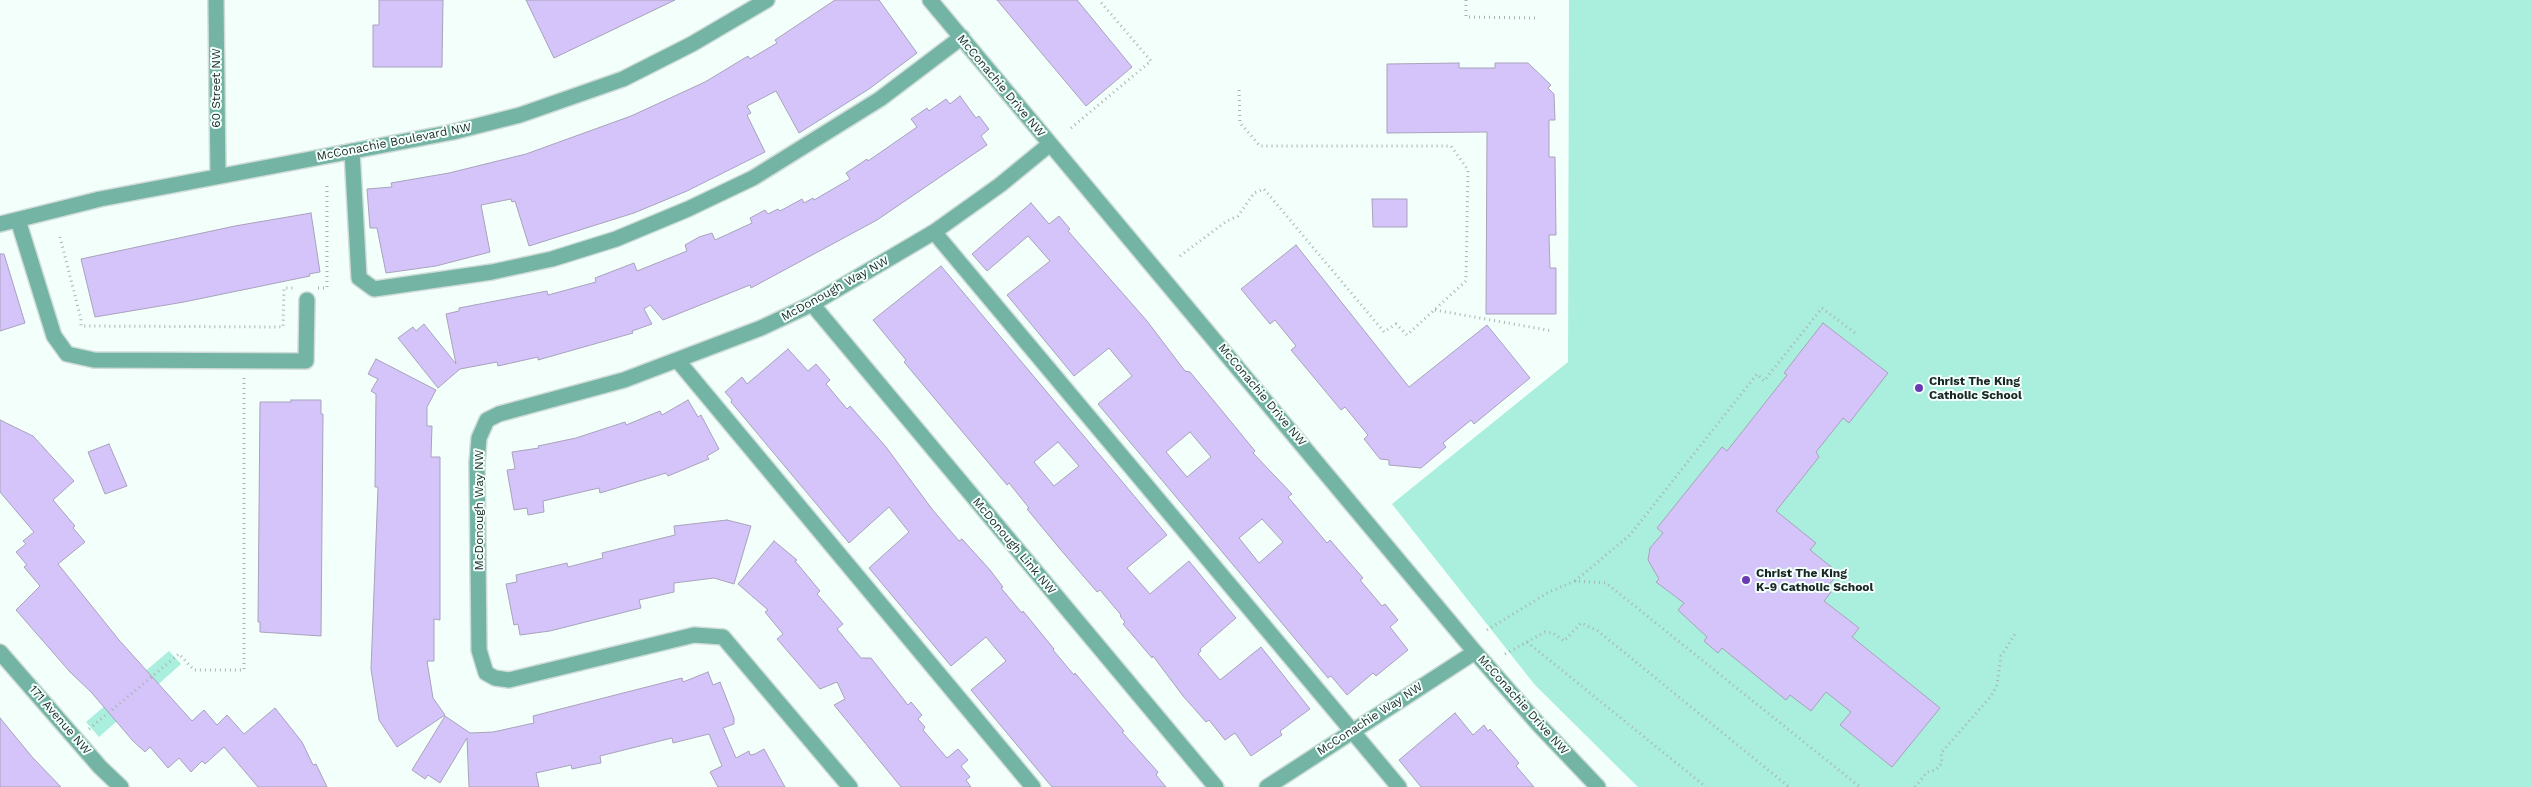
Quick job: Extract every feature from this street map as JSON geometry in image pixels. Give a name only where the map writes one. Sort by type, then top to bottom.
[{"type":"street","name":"60 Street NW","points":[[216,0],[218,176]]},
{"type":"street","name":"McConachie Boulevard NW","points":[[0,224],[100,199],[453,132],[567,101],[623,79],[692,44],[767,0]]},
{"type":"street","name":"McConachie Drive NW","points":[[930,0],[1475,652],[1539,725],[1598,787]]},
{"type":"street","points":[[352,151],[359,278],[374,289],[492,272],[552,259],[616,239],[688,210],[753,178],[880,99],[962,38]]},
{"type":"street","name":"McDonough Way NW","points":[[850,787],[723,637],[694,635],[509,680],[494,678],[486,673],[479,650],[477,464],[479,438],[487,420],[513,409],[624,380],[761,328],[812,304],[934,232],[1000,185],[1050,144]]},
{"type":"street","points":[[18,220],[54,336],[67,354],[94,360],[306,361],[306,292]]},
{"type":"street","points":[[934,232],[1399,787]]},
{"type":"street","name":"McDonough Link NW","points":[[812,304],[1216,787]]},
{"type":"street","points":[[678,361],[1032,787]]},
{"type":"street","name":"171 Avenue NW","points":[[0,652],[100,767],[120,787]]},
{"type":"street","name":"McConachie Way NW","points":[[1266,787],[1351,730],[1475,652]]},
{"type":"path","points":[[1071,128],[1151,61],[1099,0]]},
{"type":"path","points":[[1466,0],[1466,17],[1535,18]]},
{"type":"path","points":[[1180,256],[1226,221],[1238,216],[1254,193],[1264,189],[1384,332],[1396,324],[1407,335],[1466,281],[1468,170],[1451,146],[1260,146],[1240,124],[1240,89]]},
{"type":"path","points":[[60,237],[81,319],[81,326],[284,327],[284,288],[306,292],[327,288],[327,182]]},
{"type":"path","points":[[1487,630],[1549,592],[1575,581],[1630,535],[1757,374],[1764,381],[1822,308],[1855,333]]},
{"type":"path","points":[[1434,310],[1553,331]]},
{"type":"path","points":[[89,730],[179,654],[194,670],[244,670],[244,361]]},
{"type":"path","points":[[1575,581],[1606,583],[1860,787]]},
{"type":"path","points":[[1505,654],[1545,632],[1553,633],[1564,641],[1581,623],[1598,631],[1789,787]]},
{"type":"path","points":[[1915,787],[1927,772],[1936,770],[1942,763],[1941,753],[1992,695],[1997,685],[2001,656],[2015,634]]},
{"type":"path","points":[[1527,642],[1706,787]]},
{"type":"green space","name":"Christ The King Catholic School","points":[[1569,0],[2531,0],[2531,787],[1638,787],[1535,685],[1392,504],[1568,362]]},
{"type":"green space","points":[[169,651],[181,664],[99,737],[86,722]]},
{"type":"building","points":[[379,0],[443,0],[442,67],[373,67],[373,25],[379,25]]},
{"type":"building","points":[[526,0],[675,0],[554,58]]},
{"type":"building","points":[[835,0],[879,0],[917,53],[869,89],[799,133],[776,91],[747,106],[751,113],[747,115],[765,152],[687,191],[634,213],[529,246],[515,201],[512,202],[511,199],[481,205],[490,252],[436,266],[386,273],[377,228],[370,228],[367,189],[392,187],[391,183],[449,173],[526,154],[631,116],[705,82],[748,56],[750,59],[777,43],[775,40]]},
{"type":"building","points":[[997,0],[1077,0],[1132,67],[1086,106]]},
{"type":"building","points":[[1459,63],[1459,68],[1495,68],[1495,63],[1528,63],[1551,85],[1548,88],[1554,94],[1555,120],[1549,120],[1549,157],[1555,157],[1556,235],[1549,235],[1550,268],[1556,268],[1556,314],[1486,314],[1487,132],[1387,133],[1387,64]]},
{"type":"building","points":[[960,96],[976,118],[979,116],[989,129],[981,136],[987,145],[877,220],[751,288],[750,285],[663,320],[650,305],[644,309],[652,324],[632,331],[633,333],[538,360],[538,357],[498,366],[497,362],[460,369],[438,388],[398,338],[413,327],[416,331],[424,324],[456,364],[446,314],[459,311],[459,308],[547,291],[548,295],[596,282],[595,278],[634,263],[637,271],[687,251],[685,245],[699,237],[712,233],[715,240],[752,223],[750,218],[765,210],[768,214],[778,209],[780,211],[802,199],[804,203],[813,198],[814,200],[850,179],[846,173],[867,159],[868,161],[917,127],[911,119],[927,108],[929,111],[946,99],[950,104]]},
{"type":"building","points":[[1372,199],[1407,199],[1407,227],[1373,227]]},
{"type":"building","points":[[1031,203],[1049,224],[1059,216],[1070,229],[1068,231],[1147,321],[1185,371],[1190,372],[1237,429],[1255,451],[1253,453],[1292,494],[1288,497],[1327,543],[1330,540],[1363,578],[1360,580],[1382,606],[1385,604],[1398,620],[1390,627],[1408,650],[1376,676],[1373,673],[1347,695],[1331,676],[1328,678],[1098,404],[1132,376],[1109,348],[1074,376],[1007,295],[1050,261],[1028,236],[987,271],[972,254]],"holes":[[[1190,432],[1211,457],[1187,477],[1166,452]],[[1262,519],[1283,542],[1259,563],[1239,538]]]},
{"type":"building","points":[[311,213],[320,272],[309,274],[310,276],[184,302],[95,317],[81,259],[235,226]]},
{"type":"building","points":[[1296,245],[1409,387],[1487,325],[1530,378],[1474,424],[1471,420],[1443,443],[1446,447],[1421,468],[1389,465],[1389,460],[1380,459],[1364,439],[1368,435],[1345,407],[1341,410],[1291,350],[1296,346],[1275,320],[1270,324],[1241,289]]},
{"type":"building","points":[[0,254],[4,254],[25,323],[0,331]]},
{"type":"building","points":[[941,266],[1167,535],[1127,568],[1150,594],[1189,561],[1236,618],[1200,649],[1201,651],[1198,654],[1220,680],[1261,647],[1310,709],[1280,731],[1282,735],[1251,756],[1235,733],[1225,740],[1209,720],[1206,722],[1183,696],[1153,656],[1152,658],[1123,624],[1125,622],[1121,615],[1100,590],[1097,592],[1060,549],[1027,509],[1029,508],[1009,483],[1007,485],[904,362],[906,360],[873,320]],"holes":[[[1058,442],[1079,466],[1054,486],[1034,462]]]},
{"type":"building","name":"Christ The King K-9 Catholic School","points":[[1823,323],[1888,373],[1849,423],[1843,418],[1816,452],[1819,457],[1776,511],[1816,543],[1810,550],[1839,573],[1826,588],[1831,592],[1824,601],[1859,628],[1852,637],[1940,708],[1892,767],[1840,725],[1851,712],[1826,692],[1811,711],[1790,695],[1786,700],[1722,648],[1718,653],[1704,641],[1707,637],[1678,610],[1684,603],[1656,582],[1659,579],[1648,560],[1650,548],[1663,533],[1657,528],[1722,447],[1727,451],[1787,375],[1784,373]]},
{"type":"building","points":[[788,349],[808,371],[816,364],[830,380],[826,384],[847,409],[850,406],[886,447],[932,509],[959,541],[962,539],[990,570],[1003,587],[1001,588],[1022,613],[1023,611],[1053,650],[1074,675],[1075,673],[1124,731],[1122,732],[1158,772],[1156,775],[1166,787],[1052,787],[971,690],[1006,661],[986,637],[951,666],[869,568],[909,532],[889,507],[849,543],[731,402],[732,400],[725,392],[742,377],[747,384]]},
{"type":"building","points":[[376,359],[436,390],[427,407],[427,426],[432,426],[431,457],[440,457],[440,620],[434,619],[434,661],[427,661],[433,698],[445,715],[397,747],[379,720],[371,669],[378,487],[375,487],[376,394],[371,391],[378,379],[368,374]]},
{"type":"building","points":[[291,400],[321,400],[321,414],[323,414],[321,636],[260,632],[260,622],[258,622],[260,402],[291,402]]},
{"type":"building","points":[[688,400],[698,417],[701,415],[719,449],[707,456],[709,459],[668,476],[666,473],[600,493],[599,488],[543,501],[544,512],[528,515],[527,508],[514,510],[507,470],[515,469],[512,452],[539,448],[538,446],[576,438],[625,422],[626,425],[660,411],[662,415]]},
{"type":"building","points":[[0,420],[33,436],[74,481],[53,500],[75,526],[73,528],[85,542],[58,564],[119,640],[192,721],[204,710],[217,725],[227,715],[244,734],[275,708],[302,742],[313,765],[316,764],[327,787],[258,787],[224,747],[205,764],[202,761],[191,772],[179,758],[168,768],[150,747],[145,752],[133,741],[91,692],[70,672],[16,610],[40,586],[24,567],[27,565],[16,552],[26,544],[23,541],[34,532],[0,492]]},
{"type":"building","points":[[109,444],[127,486],[105,494],[88,452]]},
{"type":"building","points":[[727,520],[751,526],[734,584],[714,578],[674,583],[674,592],[639,600],[641,608],[550,631],[520,635],[518,624],[514,625],[506,584],[517,582],[516,575],[567,563],[568,567],[603,558],[602,553],[675,535],[674,526]]},
{"type":"building","points":[[774,541],[797,560],[795,561],[820,591],[817,594],[843,624],[837,629],[861,658],[871,658],[908,705],[911,702],[922,715],[918,719],[925,727],[923,730],[947,758],[958,749],[968,760],[961,766],[970,777],[966,780],[971,787],[901,787],[834,705],[845,699],[837,682],[820,689],[777,639],[783,634],[765,612],[768,610],[738,584]]},
{"type":"building","points":[[708,672],[713,685],[720,682],[734,718],[734,724],[723,728],[736,758],[749,751],[750,755],[764,749],[785,787],[718,787],[710,772],[722,766],[709,734],[673,743],[672,738],[600,756],[601,763],[572,769],[571,765],[536,773],[539,787],[469,787],[467,738],[440,783],[428,775],[425,779],[412,770],[445,716],[470,733],[493,732],[534,723],[533,716],[682,678],[683,682]]},
{"type":"building","points":[[1455,713],[1473,735],[1484,725],[1488,731],[1490,729],[1519,763],[1516,766],[1534,787],[1421,787],[1399,760]]},
{"type":"building","points":[[0,718],[33,758],[61,787],[0,787]]},
{"type":"place","name":"Christ The King Catholic School","points":[[1919,388]]},
{"type":"place","name":"Christ The King K-9 Catholic School","points":[[1746,580]]}]
